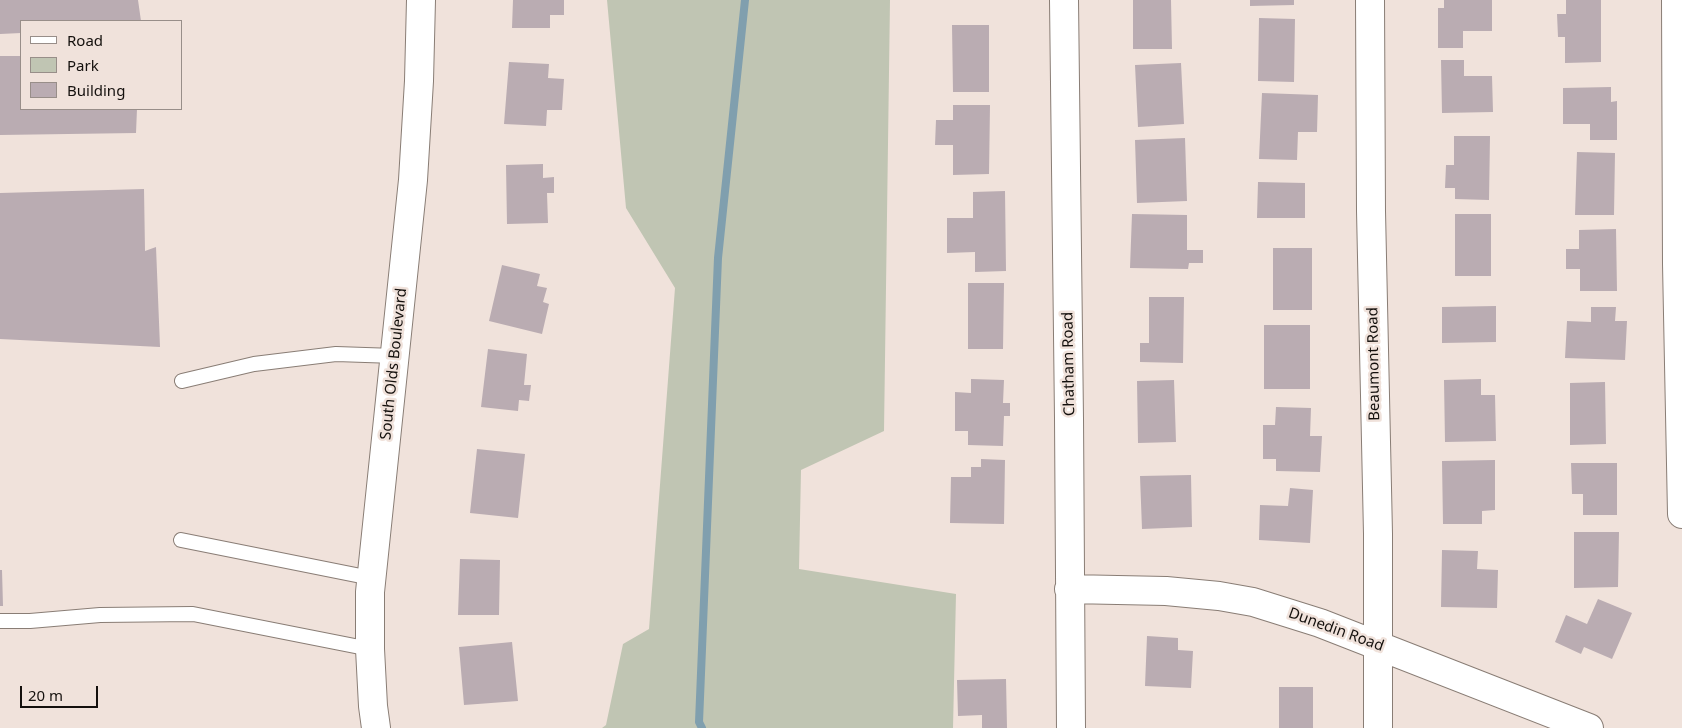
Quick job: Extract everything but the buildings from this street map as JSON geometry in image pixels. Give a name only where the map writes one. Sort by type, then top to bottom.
[{"type":"street","name":"South Olds Boulevard","points":[[376,728],[369,627],[371,578],[413,180],[419,81],[421,0]]},
{"type":"street","name":"Chatham Road","points":[[1064,0],[1071,728]]},
{"type":"street","name":"Beaumont Road","points":[[1370,0],[1371,201],[1378,525],[1378,728]]},
{"type":"street","points":[[1676,0],[1677,264],[1682,514]]},
{"type":"street","name":"Dunedin Road","points":[[1069,590],[1166,591],[1219,596],[1253,602],[1320,623],[1589,728]]},
{"type":"lane","points":[[182,381],[254,364],[336,354],[395,356]]},
{"type":"lane","points":[[181,540],[371,578]]},
{"type":"lane","points":[[0,621],[30,621],[100,615],[193,614],[370,649]]},
{"type":"green space","points":[[607,0],[890,0],[884,431],[801,470],[799,569],[956,594],[953,728],[602,728],[606,725],[623,644],[649,629],[675,288],[626,208]]},
{"type":"waterway","points":[[702,728],[699,722],[718,258],[745,0]]}]
